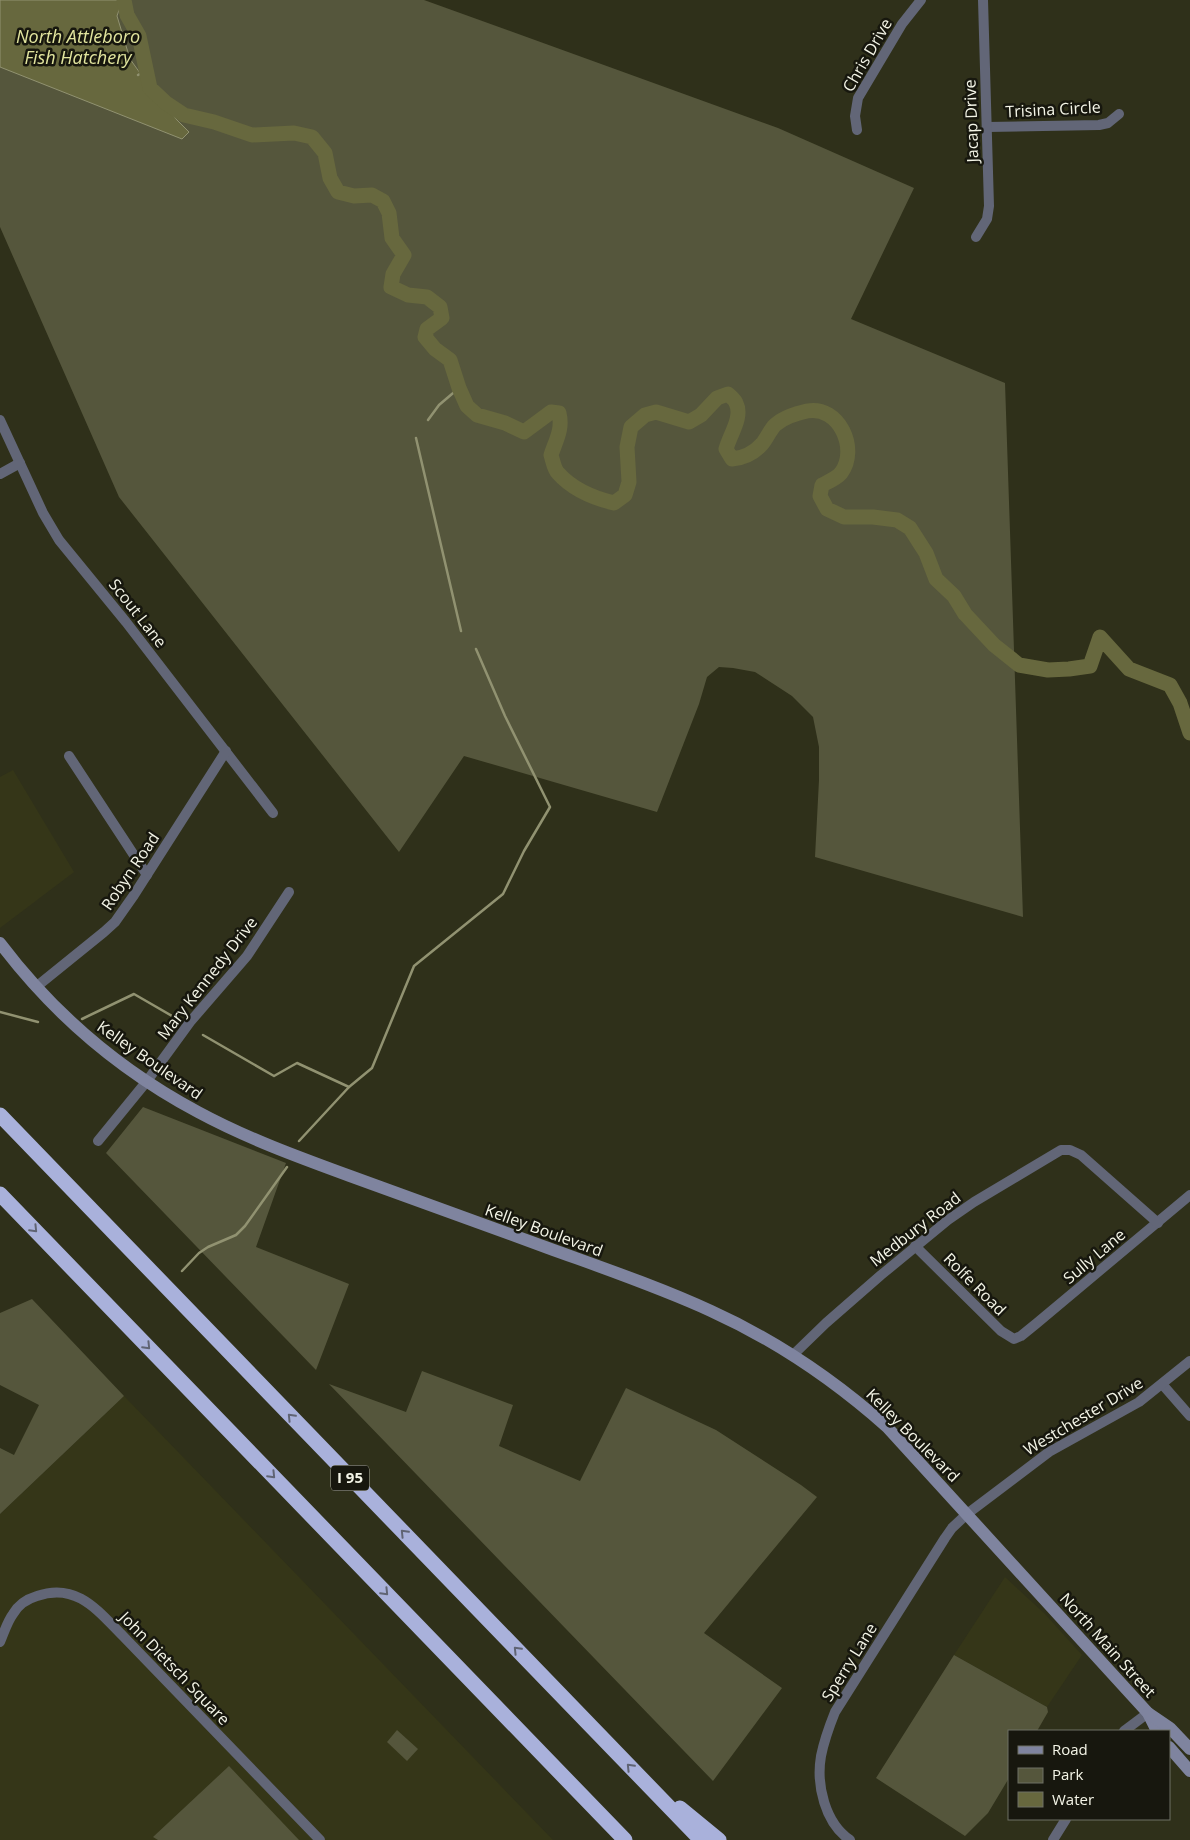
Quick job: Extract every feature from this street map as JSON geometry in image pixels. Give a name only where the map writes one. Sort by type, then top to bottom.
[{"type":"highway","name":"I 95","points":[[0,1115],[701,1840]]},
{"type":"highway","points":[[0,1194],[625,1840]]},
{"type":"highway","points":[[644,1782],[700,1823],[719,1840]]},
{"type":"main road","name":"Kelley Boulevard","points":[[0,943],[36,987],[94,1043],[147,1082],[198,1113],[240,1133],[292,1154],[661,1290],[712,1311],[793,1355],[856,1400],[887,1427],[1044,1598]]},
{"type":"main road","name":"North Main Street","points":[[1044,1598],[1148,1713],[1170,1728],[1190,1749]]},
{"type":"main road","name":"North Main Street","points":[[1148,1713],[1156,1730]]},
{"type":"main road","points":[[1170,1748],[1190,1771]]},
{"type":"street","name":"Chris Drive","points":[[857,130],[855,116],[858,98],[902,24],[921,0]]},
{"type":"street","name":"Jacap Drive","points":[[976,237],[984,226],[988,212],[983,0]]},
{"type":"street","name":"Trisina Circle","points":[[987,127],[1099,125],[1108,123],[1119,114]]},
{"type":"street","name":"Scout Lane","points":[[0,420],[43,512],[59,540],[86,571],[273,813]]},
{"type":"street","points":[[0,474],[20,463]]},
{"type":"street","name":"Robyn Road","points":[[36,987],[115,922],[226,751]]},
{"type":"street","points":[[69,756],[146,875]]},
{"type":"street","name":"Mary Kennedy Drive","points":[[98,1141],[147,1082],[190,1022],[247,956],[289,892]]},
{"type":"street","name":"Medbury Road","points":[[793,1355],[826,1323],[948,1220],[974,1202],[1059,1151],[1070,1150],[1081,1156],[1158,1223]]},
{"type":"street","name":"Sully Lane","points":[[1016,1338],[1037,1323],[1190,1195]]},
{"type":"street","name":"Rolfe Road","points":[[916,1246],[1001,1331],[1016,1338]]},
{"type":"street","name":"Westchester Drive","points":[[967,1514],[1048,1452],[1122,1412],[1162,1384],[1190,1361]]},
{"type":"street","points":[[1162,1384],[1190,1416]]},
{"type":"street","name":"Sperry Lane","points":[[850,1840],[837,1829],[823,1800],[820,1758],[826,1733],[834,1712],[952,1528],[967,1514]]},
{"type":"street","name":"John Dietsch Square","points":[[0,1642],[12,1614],[29,1598],[54,1591],[67,1592],[80,1597],[95,1608],[124,1636],[320,1840]]},
{"type":"street","points":[[1125,1730],[1148,1713]]},
{"type":"street","points":[[1053,1840],[1065,1820]]},
{"type":"shaded area","points":[[13,770],[74,872],[0,928],[0,777]]},
{"type":"shaded area","points":[[124,1396],[553,1840],[0,1840],[0,1514]]},
{"type":"shaded area","points":[[1005,1577],[1045,1614],[1082,1655],[1047,1707],[954,1655]]},
{"type":"green space","points":[[25,0],[424,0],[778,128],[914,188],[851,319],[1005,383],[1023,917],[815,857],[819,747],[813,717],[792,696],[755,672],[733,668],[719,667],[707,677],[699,704],[657,812],[464,756],[399,852],[119,497],[0,227],[0,15]]},
{"type":"green space","points":[[143,1107],[286,1163],[256,1247],[349,1284],[316,1370],[106,1153]]},
{"type":"green space","points":[[32,1299],[124,1396],[0,1514],[0,1448],[14,1455],[39,1405],[0,1385],[0,1313]]},
{"type":"green space","points":[[422,1371],[513,1405],[499,1446],[580,1481],[626,1388],[716,1430],[817,1497],[704,1633],[782,1688],[713,1781],[329,1384],[406,1412]]},
{"type":"green space","points":[[954,1655],[1047,1707],[1048,1712],[1038,1730],[1008,1730],[1008,1780],[988,1813],[965,1836],[876,1778]]},
{"type":"green space","points":[[397,1730],[418,1749],[407,1761],[387,1742]]},
{"type":"green space","points":[[229,1766],[299,1840],[158,1840],[153,1837]]},
{"type":"water","name":"North Attleboro Fish Hatchery","points":[[0,0],[123,0],[117,16],[130,59],[165,108],[189,132],[182,139],[0,67]]},
{"type":"waterway","points":[[124,0],[127,15],[139,36],[150,88],[166,103],[184,115],[214,122],[252,135],[294,133],[312,137],[325,153],[330,178],[338,192],[354,196],[372,195],[383,201],[389,213],[392,238],[404,255],[393,274],[391,287],[408,295],[427,297],[440,307],[442,318],[427,329],[425,337],[435,349],[450,360],[467,406],[477,415],[505,423],[524,432],[551,412],[559,413],[560,429],[551,455],[557,471],[577,489],[598,499],[614,503],[625,495],[629,482],[627,447],[631,427],[645,415],[656,412],[689,422],[701,415],[717,398],[728,394],[738,408],[737,420],[726,449],[732,459],[745,456],[756,450],[778,422],[807,411],[818,411],[828,415],[837,422],[847,441],[846,463],[841,473],[822,485],[820,496],[827,509],[844,517],[873,517],[897,520],[910,528],[926,553],[936,579],[954,596],[965,614],[994,645],[1019,665],[1048,670],[1090,666],[1100,637],[1129,669],[1170,685],[1180,703],[1190,733]]},
{"type":"waterway","points":[[138,75],[145,71]]},
{"type":"waterway","points":[[428,420],[439,405],[459,388]]},
{"type":"waterway","points":[[416,438],[461,631]]},
{"type":"waterway","points":[[203,1035],[274,1076],[297,1063],[349,1087],[372,1068],[414,966],[503,894],[524,851],[550,807],[505,716],[476,649]]},
{"type":"waterway","points":[[82,1019],[134,994],[179,1020]]},
{"type":"waterway","points":[[0,1012],[38,1022]]},
{"type":"waterway","points":[[299,1141],[349,1087]]},
{"type":"waterway","points":[[182,1271],[199,1253],[236,1235],[245,1226],[287,1167]]}]
